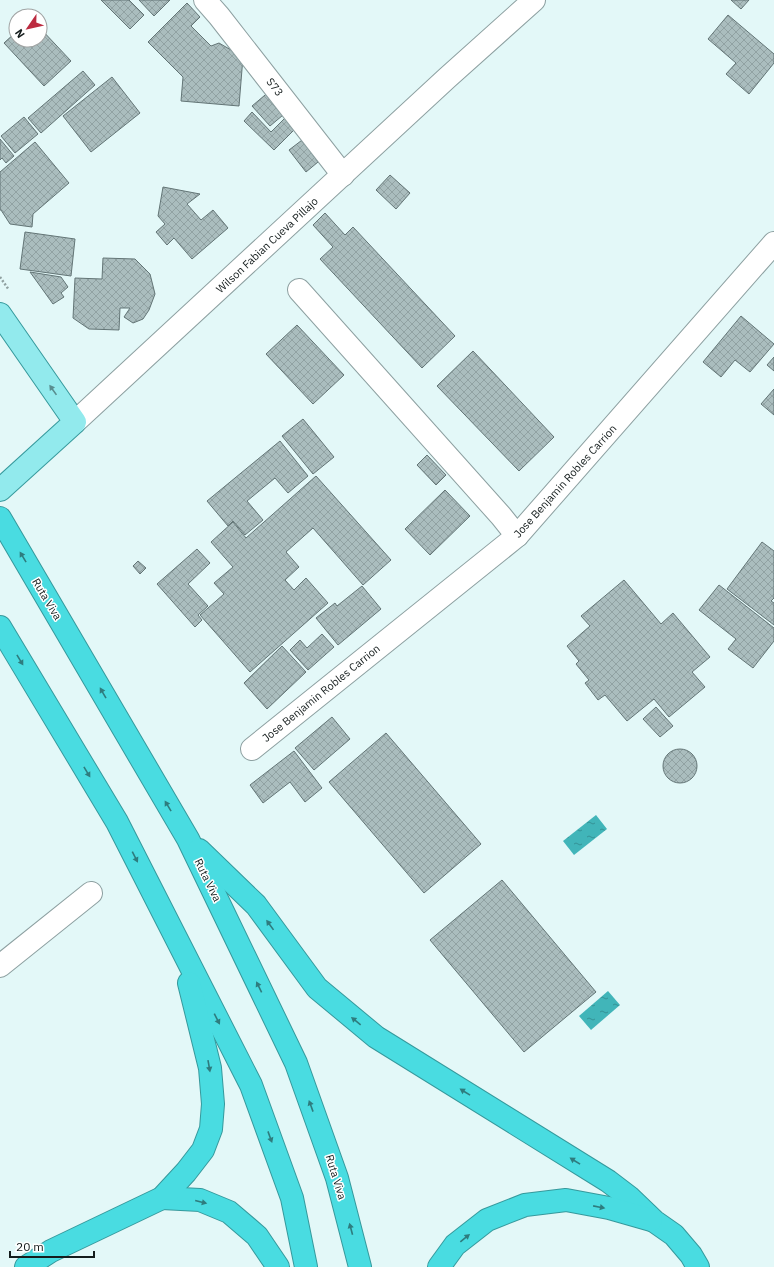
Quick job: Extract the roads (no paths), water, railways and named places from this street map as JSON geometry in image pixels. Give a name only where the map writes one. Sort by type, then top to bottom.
[{"type":"highway","name":"Ruta Viva","points":[[0,518],[188,839],[296,1063],[337,1178],[360,1267]]},
{"type":"highway","points":[[0,627],[117,822],[251,1085],[292,1198],[306,1267]]},
{"type":"highway","points":[[188,839],[256,906],[317,988],[376,1037],[608,1181],[629,1197],[654,1221],[674,1236],[698,1267]]},
{"type":"highway","points":[[26,1267],[47,1259],[162,1198],[186,1172],[203,1150],[211,1129],[213,1104],[210,1068],[180,946]]},
{"type":"highway","points":[[162,1198],[200,1200],[229,1212],[257,1236],[278,1267]]},
{"type":"highway","points":[[439,1267],[455,1245],[487,1220],[525,1205],[566,1200],[609,1208],[654,1221]]},
{"type":"main road","points":[[0,314],[75,422]]},
{"type":"main road","name":"Wilson Fabian Cueva Pillajo","points":[[6,485],[75,422]]},
{"type":"street","name":"S73","points":[[205,0],[343,175]]},
{"type":"street","name":"Wilson Fabian Cueva Pillajo","points":[[75,422],[447,78],[534,0]]},
{"type":"street","name":"Jose Benjamin Robles Carrion","points":[[252,749],[517,536],[774,243]]},
{"type":"street","points":[[299,290],[501,516],[517,536]]},
{"type":"street","points":[[0,966],[91,893]]},
{"type":"water","points":[[596,815],[607,829],[574,855],[563,841]]},
{"type":"water","points":[[608,991],[620,1005],[591,1030],[579,1016]]}]
